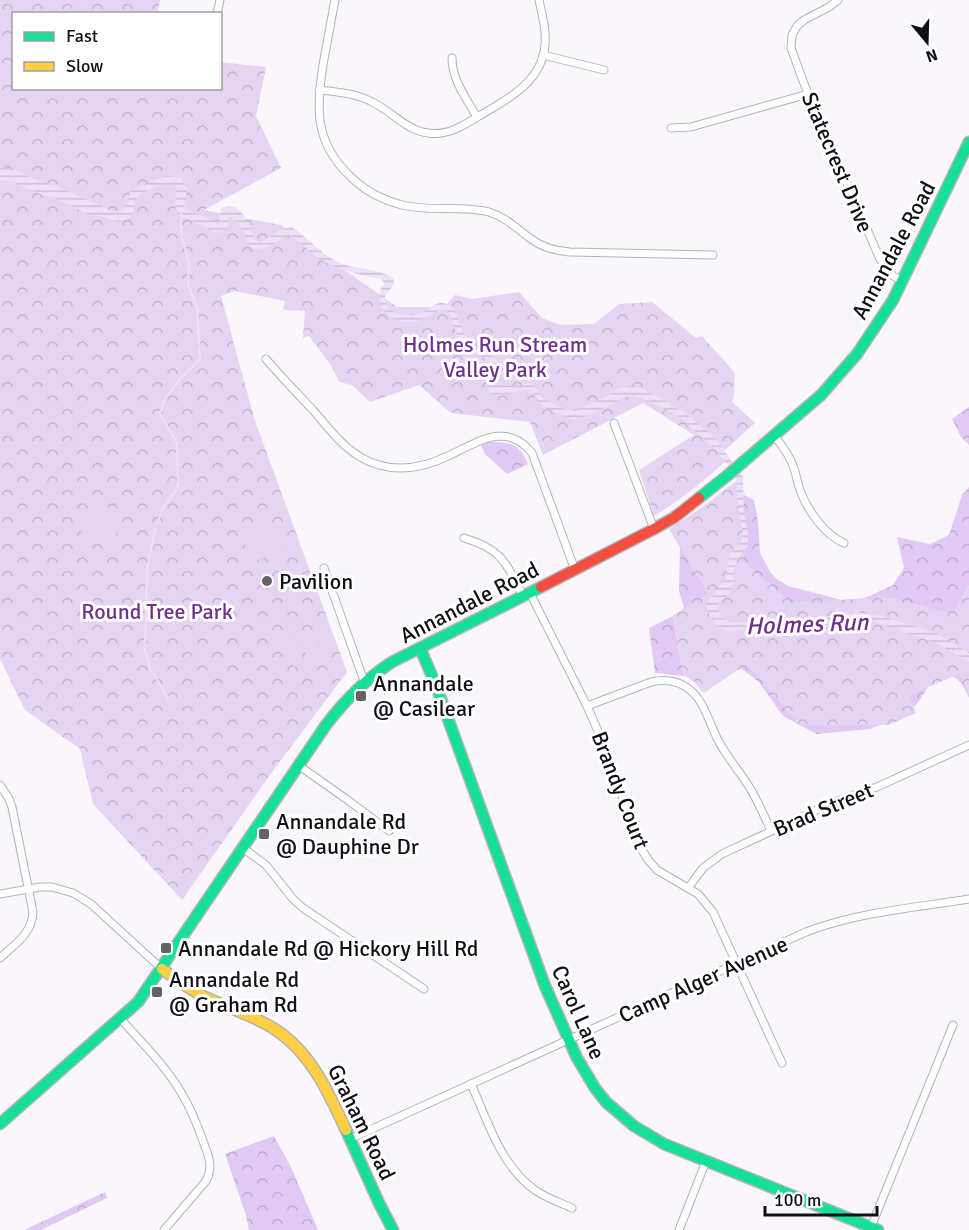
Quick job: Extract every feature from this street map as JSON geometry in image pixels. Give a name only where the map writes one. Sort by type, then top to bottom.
[{"type":"main road","name":"Annandale Road","points":[[0,1124],[138,1002],[298,765],[340,706],[364,681],[392,662],[675,517],[814,402],[841,374],[884,315],[969,142]]},
{"type":"main road","name":"Carol Lane","points":[[420,648],[536,963],[581,1066],[595,1088],[620,1115],[649,1136],[875,1229]]},
{"type":"main road","name":"Graham Road","points":[[162,969],[195,992],[264,1022],[301,1051],[322,1079],[393,1230]]},
{"type":"street","points":[[335,0],[319,90],[318,110],[329,149],[336,161],[363,188],[390,201],[417,208],[489,212],[509,221],[536,242],[558,251],[712,255]]},
{"type":"street","points":[[319,90],[346,93],[366,99],[409,127],[427,133],[437,134],[456,129],[509,98],[527,84],[539,66],[543,55],[545,33],[539,0]]},
{"type":"street","name":"Statecrest Drive","points":[[838,0],[829,8],[797,26],[792,35],[791,48],[808,94],[880,259],[893,276],[902,280]]},
{"type":"street","points":[[543,55],[604,70]]},
{"type":"street","points":[[452,58],[455,79],[477,117]]},
{"type":"street","points":[[671,128],[691,127],[808,94]]},
{"type":"street","points":[[266,359],[346,447],[363,459],[379,466],[406,469],[427,464],[488,437],[504,435],[526,445],[532,453],[575,570]]},
{"type":"street","points":[[614,423],[654,529]]},
{"type":"street","points":[[775,436],[792,462],[799,488],[808,505],[825,530],[832,537],[844,543]]},
{"type":"street","name":"Brandy Court","points":[[464,538],[497,553],[527,594],[587,706],[642,850],[657,870],[689,887],[713,912],[782,1064]]},
{"type":"street","points":[[324,568],[364,681]]},
{"type":"street","points":[[587,706],[659,680],[676,682],[685,686],[698,697],[717,738],[749,786],[771,831]]},
{"type":"street","name":"Brad Street","points":[[689,887],[711,861],[722,854],[834,802],[877,787],[969,745]]},
{"type":"street","points":[[298,765],[389,831]]},
{"type":"street","points":[[0,785],[12,807],[33,912],[30,928],[0,958]]},
{"type":"street","points":[[243,848],[266,865],[292,899],[303,908],[424,989]]},
{"type":"street","points":[[0,894],[29,888],[52,887],[73,893],[84,899],[162,969]]},
{"type":"street","name":"Camp Alger Avenue","points":[[350,1139],[807,932],[864,915],[969,900]]},
{"type":"street","points":[[120,1018],[181,1091],[198,1126],[210,1160],[206,1180],[164,1230]]},
{"type":"street","points":[[875,1229],[953,1025]]},
{"type":"street","points":[[471,1084],[501,1150],[515,1172],[536,1191],[572,1208]]},
{"type":"street","points":[[679,1230],[706,1161]]},
{"type":"green space","name":"Round Tree Park","points":[[0,0],[160,0],[157,12],[12,12],[12,90],[222,90],[222,62],[266,67],[256,116],[281,168],[204,210],[281,225],[397,307],[444,307],[455,295],[472,299],[519,292],[542,318],[561,325],[594,324],[619,304],[652,302],[696,338],[702,336],[735,373],[732,402],[755,423],[723,452],[726,461],[673,504],[654,516],[639,470],[694,435],[643,403],[543,455],[530,422],[451,413],[419,385],[370,402],[352,385],[339,382],[330,364],[309,336],[303,338],[305,311],[285,310],[283,308],[285,301],[235,291],[221,296],[255,421],[347,672],[272,772],[182,900],[93,804],[80,749],[25,710],[0,659]]},
{"type":"green space","points":[[969,407],[969,445],[961,437],[952,419]]},
{"type":"green space","points":[[498,442],[515,446],[528,464],[507,474],[485,454],[480,443]]},
{"type":"green space","points":[[739,479],[745,554],[742,560],[790,602],[893,598],[953,614],[969,584],[969,695],[959,674],[910,695],[916,713],[889,725],[800,726],[746,664],[704,693],[684,675],[673,615],[708,594],[669,529]]},
{"type":"green space","points":[[969,487],[969,698],[957,679],[937,673],[912,709],[896,718],[870,729],[817,734],[783,716],[759,682],[742,669],[712,677],[694,641],[679,591],[680,549],[684,540],[737,499],[744,495],[754,500],[760,553],[771,573],[778,580],[788,586],[842,600],[865,598],[893,585],[904,568],[897,537],[930,544],[949,535],[962,495]]},
{"type":"green space","points":[[101,506],[113,510],[121,520],[112,546],[83,536],[81,530],[83,516],[95,507]]},
{"type":"green space","points":[[274,523],[284,552],[251,562],[242,534]]},
{"type":"green space","points":[[673,616],[684,676],[655,673],[649,628]]},
{"type":"green space","points":[[325,627],[335,652],[323,656],[314,631]]},
{"type":"green space","points":[[311,632],[320,657],[309,662],[299,637]]},
{"type":"green space","points":[[292,635],[293,639],[296,638],[305,663],[304,668],[298,670],[297,666],[294,667],[285,642],[286,637]]},
{"type":"green space","points":[[274,1136],[290,1165],[318,1230],[249,1230],[225,1154]]},
{"type":"green space","points":[[105,1192],[107,1198],[41,1230],[24,1230]]},
{"type":"water","name":"Holmes Run","points":[[0,167],[12,169],[57,186],[112,211],[123,211],[130,192],[137,187],[167,176],[181,178],[187,189],[184,207],[187,210],[219,223],[221,208],[235,207],[244,215],[255,240],[260,242],[291,227],[340,263],[381,272],[394,278],[394,284],[385,296],[387,305],[393,311],[414,315],[442,303],[454,308],[471,347],[484,351],[498,361],[497,372],[492,378],[495,385],[515,386],[532,383],[542,398],[564,409],[574,411],[610,395],[619,388],[630,386],[645,389],[681,410],[710,433],[743,477],[748,546],[737,560],[733,572],[733,584],[728,595],[717,604],[723,618],[730,623],[794,620],[861,613],[878,615],[936,633],[969,653],[969,662],[936,643],[870,620],[847,620],[809,627],[725,631],[718,626],[712,620],[706,604],[725,580],[730,553],[740,544],[743,536],[737,499],[737,481],[717,451],[679,417],[653,403],[635,396],[628,396],[592,414],[573,420],[545,407],[529,389],[500,396],[490,394],[486,383],[486,376],[491,369],[489,360],[463,346],[447,311],[440,309],[413,322],[394,319],[383,310],[380,304],[380,290],[384,283],[381,279],[348,272],[333,266],[314,256],[292,236],[262,249],[251,248],[240,225],[228,216],[228,225],[224,232],[215,233],[178,215],[175,206],[177,185],[161,185],[140,194],[135,200],[134,210],[128,219],[117,222],[88,214],[55,198],[12,182],[0,180]]},
{"type":"waterway","points":[[158,523],[161,511],[178,488],[177,443],[160,414],[165,399],[179,380],[200,359],[197,307],[188,284],[189,262],[181,235],[181,214]]},
{"type":"waterway","points":[[155,529],[147,570],[145,650],[150,668],[168,698]]},
{"type":"traffic: fast","points":[[699,498],[821,395],[857,354],[893,300],[969,142]]},
{"type":"traffic: fast","points":[[0,1124],[138,1002],[326,725],[356,690],[392,662],[541,587]]},
{"type":"traffic: fast","points":[[420,648],[435,683],[545,986],[577,1058],[606,1102],[634,1126],[664,1144],[878,1230]]},
{"type":"traffic: fast","points":[[346,1130],[393,1230]]},
{"type":"traffic: slow","points":[[162,969],[209,999],[260,1021],[288,1039],[318,1075],[346,1130]]},
{"type":"traffic: jam","points":[[541,587],[654,529],[675,517],[699,498]]},
{"type":"place","name":"Pavilion","points":[[267,581]]},
{"type":"place","name":"Annandale @ Casilear","points":[[361,696]]},
{"type":"place","name":"Annandale Rd @ Dauphine Dr","points":[[264,834]]},
{"type":"place","name":"Annandale Rd @ Hickory Hill Rd","points":[[166,948]]},
{"type":"place","name":"Annandale Rd @ Graham Rd","points":[[157,992]]},
{"type":"park label","name":"Holmes Run Stream Valley Park","points":[[495,356]]}]
